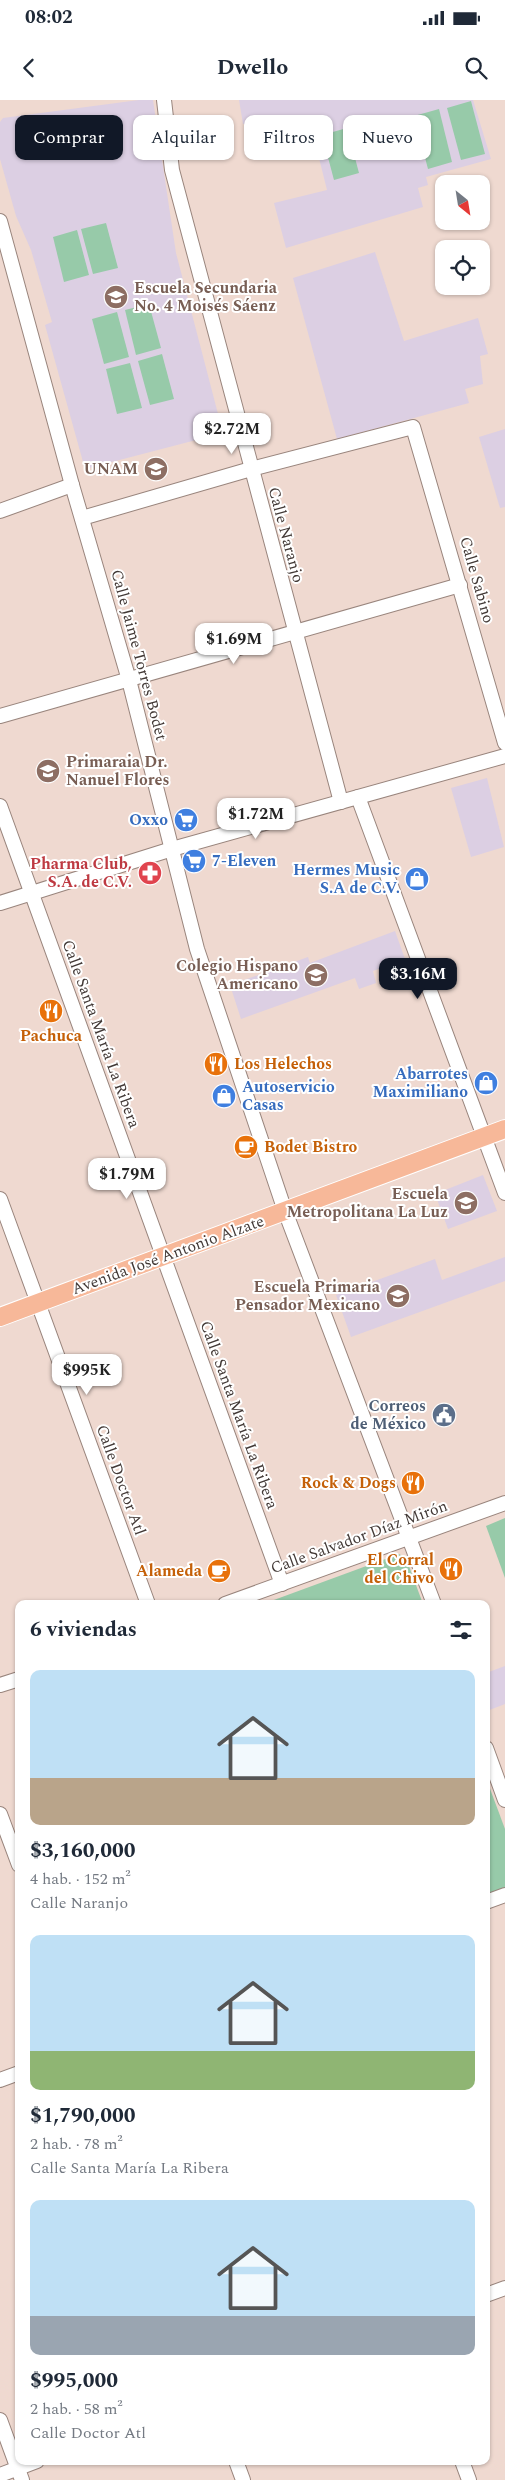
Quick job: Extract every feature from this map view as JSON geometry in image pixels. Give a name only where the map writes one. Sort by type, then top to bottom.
[{"type":"main road","name":"Avenida José Antonio Alzate","points":[[0,1317],[505,1129]]},
{"type":"street","name":"Calle Naranjo","points":[[164,100],[172,170],[341,802]]},
{"type":"street","name":"Calle Jaime Torres Bodet","points":[[0,222],[72,485],[130,680],[197,949],[285,1211],[433,1600]]},
{"type":"street","name":"Calle Sabino","points":[[251,469],[413,428],[505,743]]},
{"type":"street","points":[[82,518],[251,469]]},
{"type":"street","points":[[0,512],[72,485]]},
{"type":"street","points":[[0,716],[460,585]]},
{"type":"street","points":[[0,903],[31,891],[172,849],[505,756]]},
{"type":"street","points":[[358,797],[505,1193]]},
{"type":"street","name":"Calle Santa María La Ribera","points":[[0,806],[282,1584]]},
{"type":"street","name":"Calle Doctor Atl","points":[[0,1199],[147,1600]]},
{"type":"street","name":"Calle Salvador Díaz Mirón","points":[[236,1600],[505,1503]]},
{"type":"street","points":[[0,1686],[15,1680]]},
{"type":"street","points":[[490,1759],[505,1800]]},
{"type":"street","points":[[0,1814],[15,1854]]},
{"type":"street","points":[[490,1901],[505,1895]]},
{"type":"street","points":[[0,2080],[15,2074]]},
{"type":"street","points":[[490,2294],[505,2288]]},
{"type":"street","points":[[0,2420],[15,2460]]},
{"type":"street","points":[[0,2475],[20,2474],[32,2465]]},
{"type":"street","points":[[237,2465],[243,2480]]},
{"type":"street","points":[[463,2465],[468,2480]]},
{"type":"shaded area","name":"Escuela Secundaria No. 4 Moisés Sáenz","points":[[139,100],[153,100],[155,115],[133,115],[133,160],[162,160],[176,253],[223,433],[85,469],[45,325],[52,322],[31,250],[16,216],[0,159],[0,122],[3,118],[15,116],[15,160],[123,160],[123,115],[26,115]]},
{"type":"shaded area","points":[[239,100],[473,100],[491,159],[426,177],[428,185],[418,188],[423,207],[286,248],[274,203],[327,190],[320,160],[333,160],[333,115],[244,115],[243,124]]},
{"type":"shaded area","points":[[375,252],[404,341],[478,318],[488,354],[480,356],[483,384],[465,389],[469,403],[337,439],[293,278]]},
{"type":"shaded area","points":[[505,429],[505,507],[500,508],[479,437]]},
{"type":"shaded area","points":[[487,778],[504,847],[471,857],[451,788]]},
{"type":"shaded area","name":"Colegio Hispano Americano","points":[[395,931],[405,959],[373,971],[376,983],[359,989],[355,978],[241,1019],[230,985],[308,957],[310,963]]},
{"type":"shaded area","name":"Escuela Metropolitana La Luz","points":[[483,1175],[497,1211],[448,1229],[435,1194]]},
{"type":"shaded area","name":"Escuela Primaria Pensador Mexicano","points":[[505,1257],[505,1281],[351,1337],[336,1295],[435,1259],[442,1280]]},
{"type":"shaded area","points":[[505,1666],[505,1704],[490,1710],[490,1672]]},
{"type":"green space","points":[[471,101],[485,154],[461,160],[447,108]]},
{"type":"green space","points":[[439,109],[452,162],[428,169],[426,160],[431,160],[431,115],[418,115]]},
{"type":"green space","points":[[343,129],[343,160],[356,160],[359,173],[334,180],[329,160],[333,160],[333,132]]},
{"type":"green space","points":[[106,223],[118,268],[93,274],[81,229]]},
{"type":"green space","points":[[77,230],[89,275],[64,282],[53,237]]},
{"type":"green space","points":[[149,304],[161,348],[136,355],[125,310]]},
{"type":"green space","points":[[117,312],[129,357],[104,364],[92,319]]},
{"type":"green space","points":[[162,354],[174,399],[150,405],[138,361]]},
{"type":"green space","points":[[130,363],[142,408],[117,414],[106,369]]},
{"type":"green space","points":[[505,1518],[505,1578],[486,1526]]},
{"type":"green space","points":[[399,1554],[406,1558],[422,1600],[274,1600]]},
{"type":"green space","points":[[490,1789],[505,1829],[505,1888],[490,1894]]},
{"type":"place","name":"Escuela Secundaria No. 4 Moisés Sáenz","points":[[116,297]]},
{"type":"place","name":"UNAM","points":[[156,469]]},
{"type":"place","name":"Primaraia Dr. Nanuel Flores","points":[[48,771]]},
{"type":"place","name":"Oxxo","points":[[186,820]]},
{"type":"place","name":"7-Eleven","points":[[194,861]]},
{"type":"place","name":"Pharma Club, S.A. de C.V.","points":[[150,873]]},
{"type":"place","name":"Hermes Music S.A de C.V.","points":[[417,879]]},
{"type":"place","name":"Colegio Hispano Americano","points":[[316,975]]},
{"type":"place","name":"Pachuca","points":[[51,1011]]},
{"type":"place","name":"Los Helechos","points":[[216,1064]]},
{"type":"place","name":"Abarrotes Maximiliano","points":[[486,1083]]},
{"type":"place","name":"Autoservicio Casas","points":[[224,1096]]},
{"type":"place","name":"Bodet Bistro","points":[[246,1147]]},
{"type":"place","name":"Escuela Metropolitana La Luz","points":[[466,1203]]},
{"type":"place","name":"Escuela Primaria Pensador Mexicano","points":[[398,1296]]},
{"type":"place","name":"Correos de México","points":[[444,1415]]},
{"type":"place","name":"Rock & Dogs","points":[[413,1483]]},
{"type":"place","name":"El Corral del Chivo","points":[[451,1569]]},
{"type":"place","name":"Alameda","points":[[219,1571]]}]
